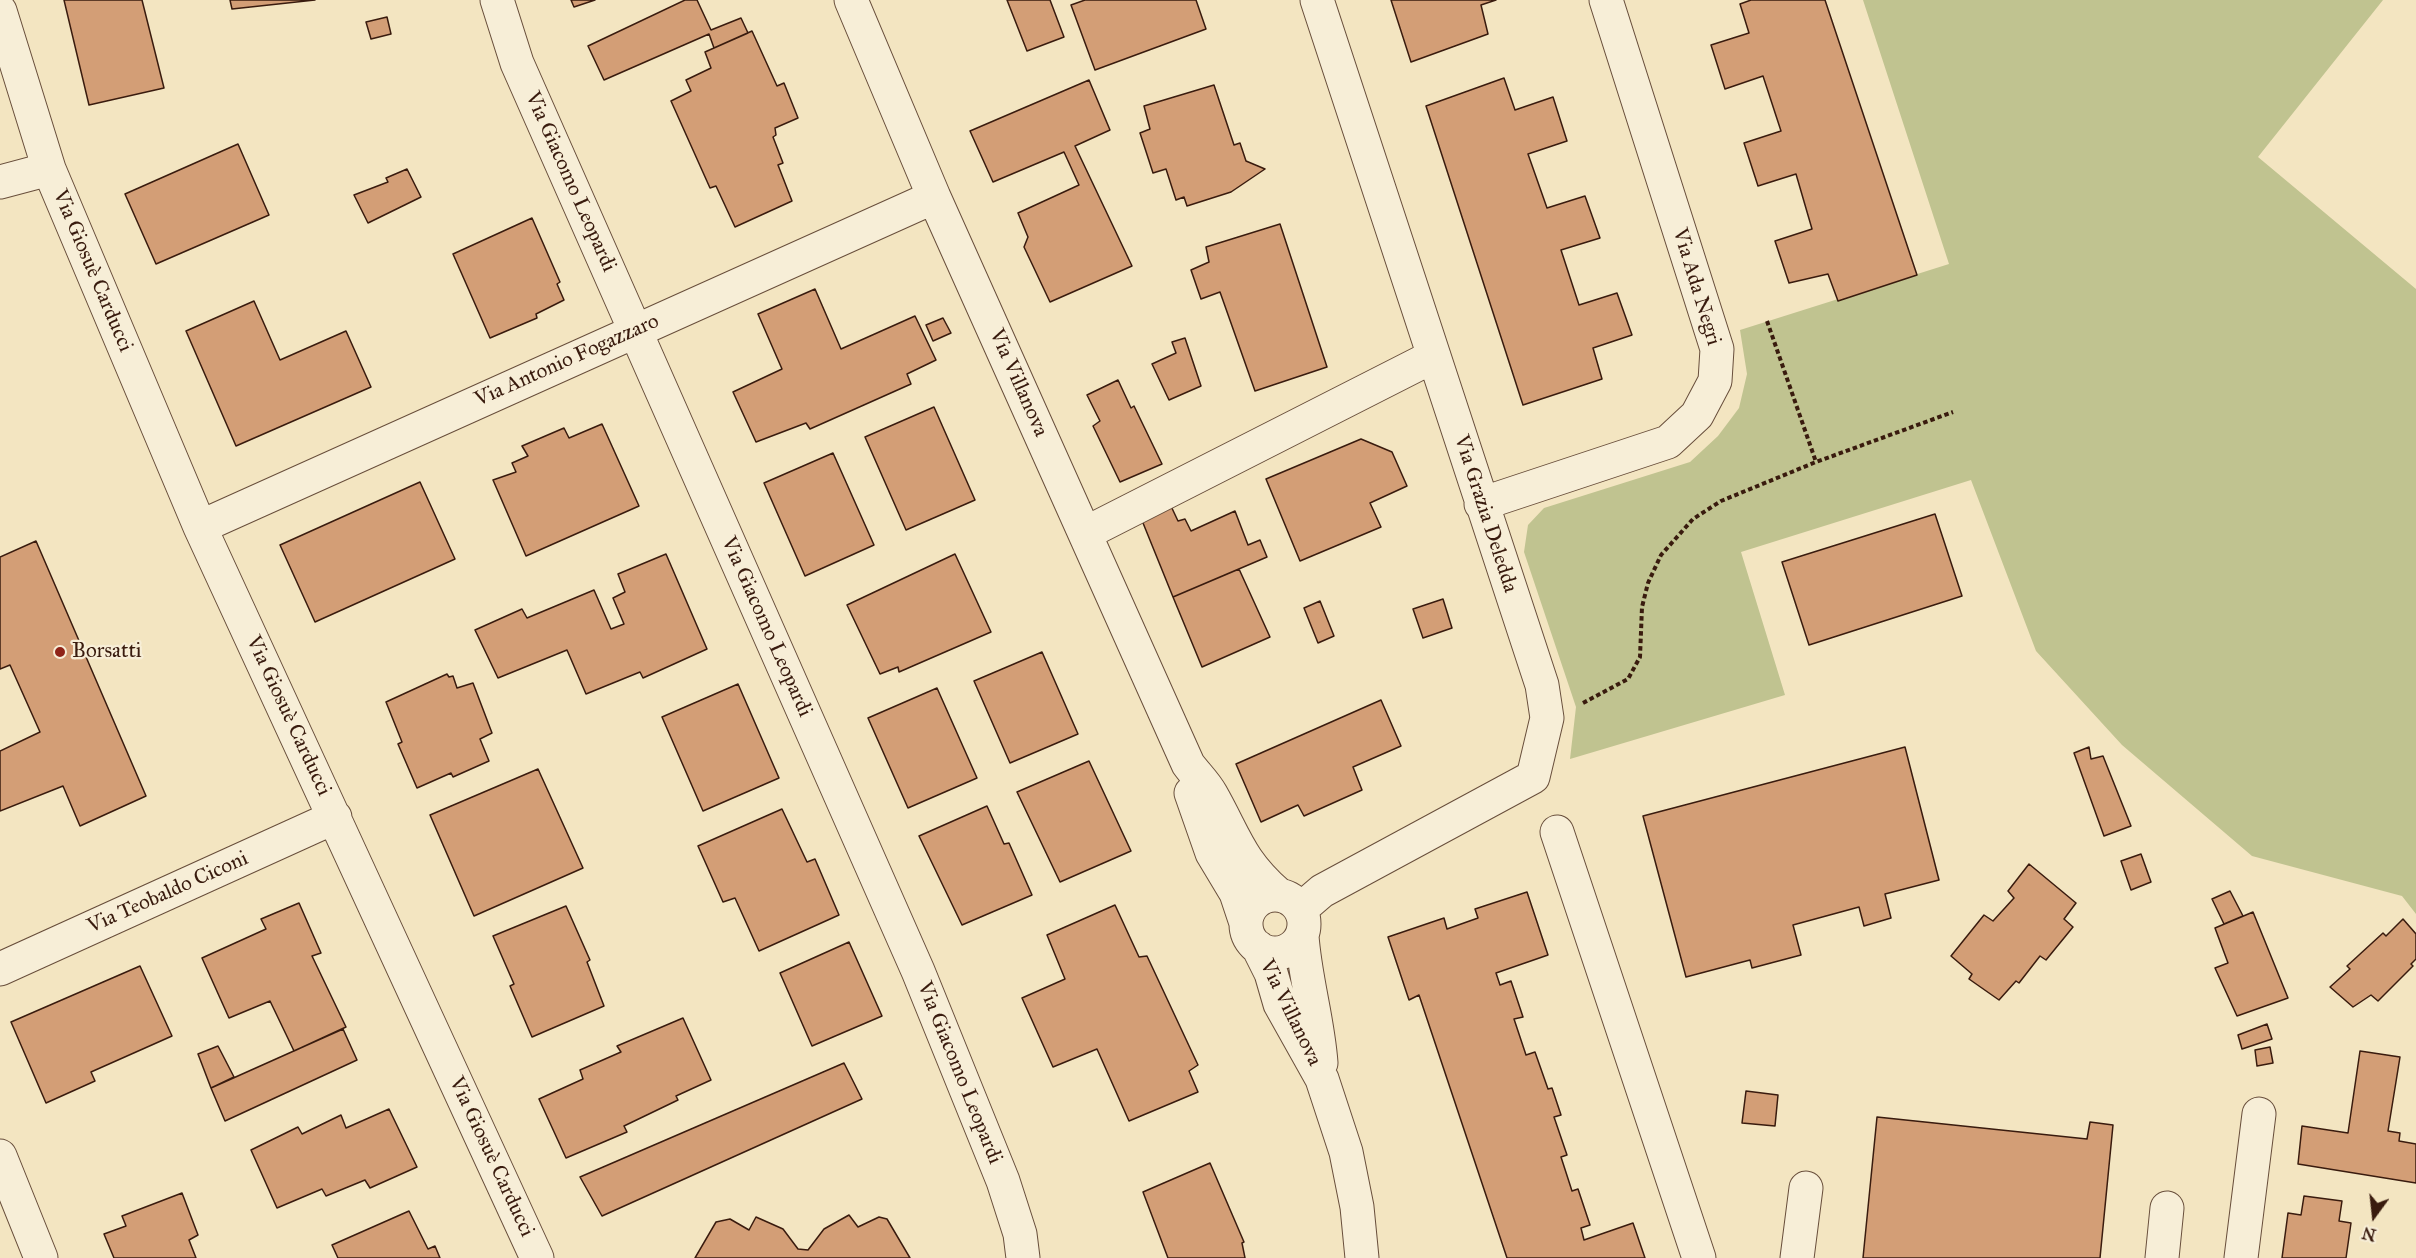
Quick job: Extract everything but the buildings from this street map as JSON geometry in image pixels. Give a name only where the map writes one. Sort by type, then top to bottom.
[{"type":"street","name":"Via Giacomo Leopardi","points":[[497,0],[517,63],[918,971],[1003,1181],[1020,1234],[1023,1258]]},
{"type":"street","name":"Via Villanova","points":[[851,0],[934,197],[1188,764],[1210,792],[1235,844],[1256,875],[1294,913],[1319,1037],[1322,1079]]},
{"type":"street","name":"Via Grazia Deledda","points":[[1294,913],[1322,891],[1533,777],[1546,718],[1542,685],[1317,0]]},
{"type":"street","name":"Via Ada Negri","points":[[1481,504],[1668,442],[1697,415],[1715,381],[1717,349],[1606,0]]},
{"type":"street","name":"Via Giosuè Carducci","points":[[0,11],[49,169],[200,527],[537,1258]]},
{"type":"street","name":"Via Giosuè Carducci","points":[[0,182],[49,169]]},
{"type":"street","name":"Via Antonio Fogazzaro","points":[[200,527],[635,329],[934,197]]},
{"type":"street","points":[[1086,533],[1434,356]]},
{"type":"street","name":"Via Villanova","points":[[1188,764],[1192,802],[1212,853],[1236,893],[1252,935],[1271,973],[1280,1004],[1322,1079],[1346,1152],[1357,1207],[1362,1258]]},
{"type":"street","name":"Via Teobaldo Ciconi","points":[[0,969],[335,816]]},
{"type":"street","points":[[1557,832],[1699,1258]]},
{"type":"street","points":[[1266,896],[1294,913],[1294,946],[1282,952],[1270,952],[1252,935],[1249,911],[1256,902],[1266,896]]},
{"type":"street","points":[[2241,1258],[2259,1114]]},
{"type":"street","points":[[0,1156],[41,1258]]},
{"type":"street","points":[[1797,1258],[1806,1188]]},
{"type":"street","points":[[2162,1258],[2167,1208]]},
{"type":"path","points":[[1767,321],[1816,462]]},
{"type":"path","points":[[1546,718],[1608,692],[1628,679],[1640,657],[1642,607],[1648,583],[1661,555],[1693,519],[1721,501],[1816,462],[1953,412]]},
{"type":"green space","points":[[1863,0],[2383,0],[2258,157],[2416,289],[2416,914],[2402,896],[2252,856],[2122,745],[2036,651],[1971,480],[1741,552],[1785,695],[1570,759],[1576,707],[1524,552],[1528,525],[1544,508],[1690,462],[1718,436],[1739,408],[1747,374],[1740,330],[1949,264]]},
{"type":"place","name":"Borsatti","points":[[60,652]]}]
